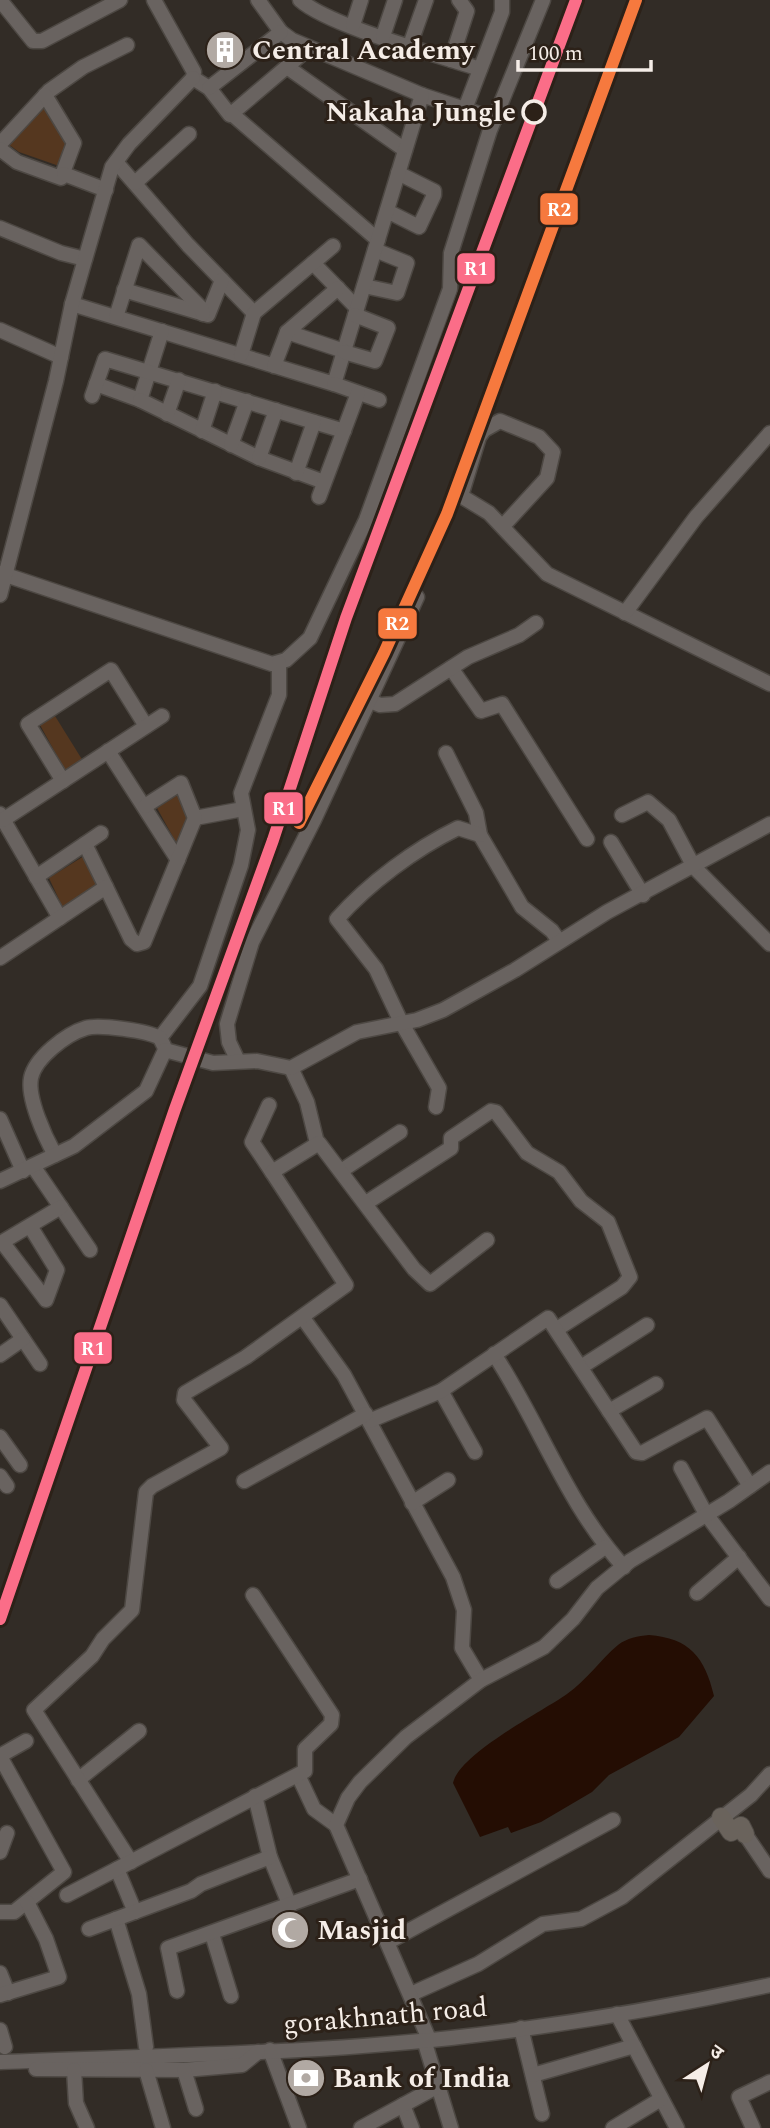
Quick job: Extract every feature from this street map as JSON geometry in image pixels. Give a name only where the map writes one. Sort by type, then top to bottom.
[{"type":"main road","points":[[721,1818],[731,1832],[741,1826],[745,1833]]},
{"type":"street","points":[[0,0],[33,41],[42,41],[120,0]]},
{"type":"street","points":[[0,595],[72,304],[116,162],[145,127],[194,78],[194,72],[154,0]]},
{"type":"street","points":[[258,0],[281,32],[309,48],[422,95],[495,119]]},
{"type":"street","points":[[300,0],[308,7],[353,25],[480,69]]},
{"type":"street","points":[[353,25],[361,0]]},
{"type":"street","points":[[383,36],[395,0]]},
{"type":"street","points":[[410,45],[426,0]]},
{"type":"street","points":[[452,60],[467,11],[459,0]]},
{"type":"street","points":[[465,109],[502,12],[502,0]]},
{"type":"street","points":[[4,574],[272,664],[279,663],[310,638],[366,520],[450,289],[452,247],[495,119],[543,0]]},
{"type":"street","points":[[209,88],[281,32]]},
{"type":"street","points":[[45,95],[74,143],[64,174],[58,178],[17,162],[0,146],[45,95],[82,67],[127,45]]},
{"type":"street","points":[[232,114],[309,48]]},
{"type":"street","points":[[287,67],[405,150]]},
{"type":"street","points":[[194,78],[209,88],[232,114],[376,245],[407,263],[397,293],[364,286]]},
{"type":"street","points":[[334,384],[422,95]]},
{"type":"street","points":[[135,183],[189,134]]},
{"type":"street","points":[[116,162],[254,313]]},
{"type":"street","points":[[387,211],[419,227],[434,195],[433,191],[398,173]]},
{"type":"street","points":[[64,174],[106,190]]},
{"type":"street","points":[[0,229],[61,253],[85,259]]},
{"type":"street","points":[[116,317],[136,247],[142,246],[201,308],[203,314]]},
{"type":"street","points":[[241,355],[254,313],[333,246]]},
{"type":"street","points":[[287,332],[375,361],[388,328],[356,312],[338,288],[313,263]]},
{"type":"street","points":[[124,290],[203,314],[211,313],[222,280]]},
{"type":"street","points":[[274,366],[287,332],[338,288]]},
{"type":"street","points":[[72,304],[379,400]]},
{"type":"street","points":[[0,330],[61,357]]},
{"type":"street","points":[[140,400],[162,331]]},
{"type":"street","points":[[324,482],[258,458],[140,400],[94,390],[105,359],[149,370],[344,431]]},
{"type":"street","points":[[167,414],[179,380]]},
{"type":"street","points":[[202,431],[215,391]]},
{"type":"street","points":[[318,497],[358,393]]},
{"type":"street","points":[[231,445],[247,401]]},
{"type":"street","points":[[258,458],[276,410]]},
{"type":"street","points":[[503,526],[547,478],[553,452],[539,437],[500,421],[479,437],[460,493],[503,526],[547,574],[770,684]]},
{"type":"street","points":[[296,473],[314,422]]},
{"type":"street","points":[[625,614],[696,517],[770,433]]},
{"type":"street","points":[[238,1061],[229,1042],[227,1024],[252,942],[314,820],[417,597]]},
{"type":"street","points":[[368,701],[380,705],[395,704],[451,668],[536,624]]},
{"type":"street","points":[[0,1181],[74,1146],[146,1091],[163,1044],[200,986],[246,847],[248,830],[242,788],[279,695],[279,663]]},
{"type":"street","points":[[451,668],[481,711],[502,704],[587,839]]},
{"type":"street","points":[[63,781],[28,724],[111,670],[146,726]]},
{"type":"street","points":[[60,918],[2,817],[63,781],[162,716]]},
{"type":"street","points":[[108,751],[178,860]]},
{"type":"street","points":[[446,753],[476,813],[480,835],[522,907],[552,931],[559,941]]},
{"type":"street","points":[[85,844],[131,939],[137,944],[144,942],[195,818],[181,783],[145,806]]},
{"type":"street","points":[[622,815],[648,802],[669,820],[694,867],[770,944]]},
{"type":"street","points":[[195,818],[243,809]]},
{"type":"street","points":[[55,1155],[31,1094],[31,1078],[42,1058],[88,1027],[150,1033],[163,1044],[213,1063],[238,1061],[291,1068],[357,1032],[443,1010],[559,941],[770,824]]},
{"type":"street","points":[[436,1107],[439,1088],[401,1022],[376,969],[337,919],[354,899],[436,839],[458,828],[480,835]]},
{"type":"street","points":[[36,877],[101,833]]},
{"type":"street","points":[[611,842],[643,895]]},
{"type":"street","points":[[0,958],[106,887]]},
{"type":"street","points":[[291,1068],[307,1102],[317,1143],[366,1203],[414,1269],[430,1284],[487,1240]]},
{"type":"street","points":[[131,1862],[34,1710],[92,1656],[103,1639],[132,1610],[146,1492],[152,1486],[221,1448],[184,1400],[185,1393],[344,1290],[346,1280],[252,1142],[269,1105]]},
{"type":"street","points":[[366,1203],[451,1148],[451,1138],[494,1110],[527,1153],[559,1172],[581,1201],[608,1222],[631,1277],[622,1287],[557,1329]]},
{"type":"street","points":[[0,1119],[28,1168],[61,1208],[90,1250]]},
{"type":"street","points":[[341,1171],[400,1132]]},
{"type":"street","points":[[272,1172],[317,1143]]},
{"type":"street","points":[[30,1226],[57,1270],[46,1300],[3,1245],[4,1241],[61,1208]]},
{"type":"street","points":[[0,1305],[40,1364]]},
{"type":"street","points":[[303,1318],[344,1375],[456,1585],[464,1610],[462,1648],[481,1680]]},
{"type":"street","points":[[244,1481],[367,1417],[441,1391],[544,1319],[551,1320],[639,1453],[704,1418],[710,1420],[750,1486]]},
{"type":"street","points":[[581,1367],[647,1325]]},
{"type":"street","points":[[0,1355],[23,1339]]},
{"type":"street","points":[[494,1354],[522,1397],[593,1532],[624,1567]]},
{"type":"street","points":[[609,1411],[656,1384]]},
{"type":"street","points":[[441,1391],[475,1452]]},
{"type":"street","points":[[0,1437],[20,1465]]},
{"type":"street","points":[[681,1468],[706,1514],[770,1599]]},
{"type":"street","points":[[336,1825],[348,1798],[360,1782],[397,1745],[481,1680],[544,1647],[585,1605],[597,1588],[624,1567],[770,1473]]},
{"type":"street","points":[[412,1503],[448,1480]]},
{"type":"street","points":[[557,1581],[605,1547]]},
{"type":"street","points":[[697,1593],[738,1557]]},
{"type":"street","points":[[66,1895],[307,1768],[305,1749],[331,1724],[332,1716],[253,1595]]},
{"type":"street","points":[[78,1780],[139,1731]]},
{"type":"street","points":[[0,1912],[10,1913],[64,1872],[2,1760],[4,1754],[26,1741]]},
{"type":"street","points":[[411,1994],[478,1964],[543,1924],[581,1919],[622,1897],[751,1795],[770,1774]]},
{"type":"street","points":[[298,1775],[314,1809],[336,1825],[411,1994],[451,2128]]},
{"type":"street","points":[[256,1796],[270,1857],[290,1906]]},
{"type":"street","points":[[388,1942],[613,1819]]},
{"type":"street","points":[[0,1852],[7,1833]]},
{"type":"street","points":[[745,1833],[770,1871]]},
{"type":"street","points":[[89,1929],[270,1857]]},
{"type":"street","points":[[117,1869],[135,1912]]},
{"type":"street","points":[[177,1991],[168,1948],[360,1879]]},
{"type":"street","points":[[0,1973],[4,1994],[59,1978],[46,1939],[27,1902]]},
{"type":"street","points":[[116,1919],[139,1994],[146,2047]]},
{"type":"street","points":[[212,1934],[230,1996]]},
{"type":"street","name":"gorakhnath road","points":[[0,2062],[264,2051],[426,2040],[670,2007],[770,1985]]},
{"type":"street","points":[[617,2014],[677,2128]]},
{"type":"street","points":[[521,2028],[542,2113]]},
{"type":"street","points":[[0,2030],[5,2047]]},
{"type":"street","points":[[533,2075],[634,2046]]},
{"type":"street","points":[[0,2068],[184,2070],[242,2065],[264,2051],[299,2128]]},
{"type":"street","points":[[74,2070],[76,2103],[87,2128]]},
{"type":"street","points":[[146,2070],[163,2128]]},
{"type":"street","points":[[184,2070],[196,2109]]},
{"type":"street","points":[[753,2128],[739,2097],[770,2082]]},
{"type":"street","points":[[361,2128],[438,2086]]},
{"type":"street","points":[[613,2128],[662,2099]]},
{"type":"street","points":[[403,2105],[412,2128]]},
{"type":"shaded area","points":[[46,104],[70,144],[62,167],[19,152],[8,144]]},
{"type":"shaded area","points":[[55,716],[83,761],[66,772],[40,725]]},
{"type":"shaded area","points":[[178,795],[188,815],[178,846],[157,808]]},
{"type":"shaded area","points":[[84,856],[98,883],[63,908],[49,878]]},
{"type":"shaded area","points":[[649,1635],[675,1640],[693,1652],[706,1670],[714,1696],[679,1737],[609,1775],[592,1792],[541,1822],[511,1833],[508,1827],[480,1837],[453,1783],[459,1771],[502,1734],[574,1688],[618,1645]]},
{"type":"transit line","name":"R1","points":[[0,1619],[175,1109],[273,840],[346,618],[576,0]]},
{"type":"transit line","name":"R2","points":[[299,823],[384,653],[447,514],[636,0]]},
{"type":"place","name":"Central Academy","points":[[225,50]]},
{"type":"place","name":"Nakaha Jungle","points":[[534,112]]},
{"type":"place","name":"Masjid","points":[[290,1930]]},
{"type":"place","name":"Bank of India","points":[[306,2078]]}]
